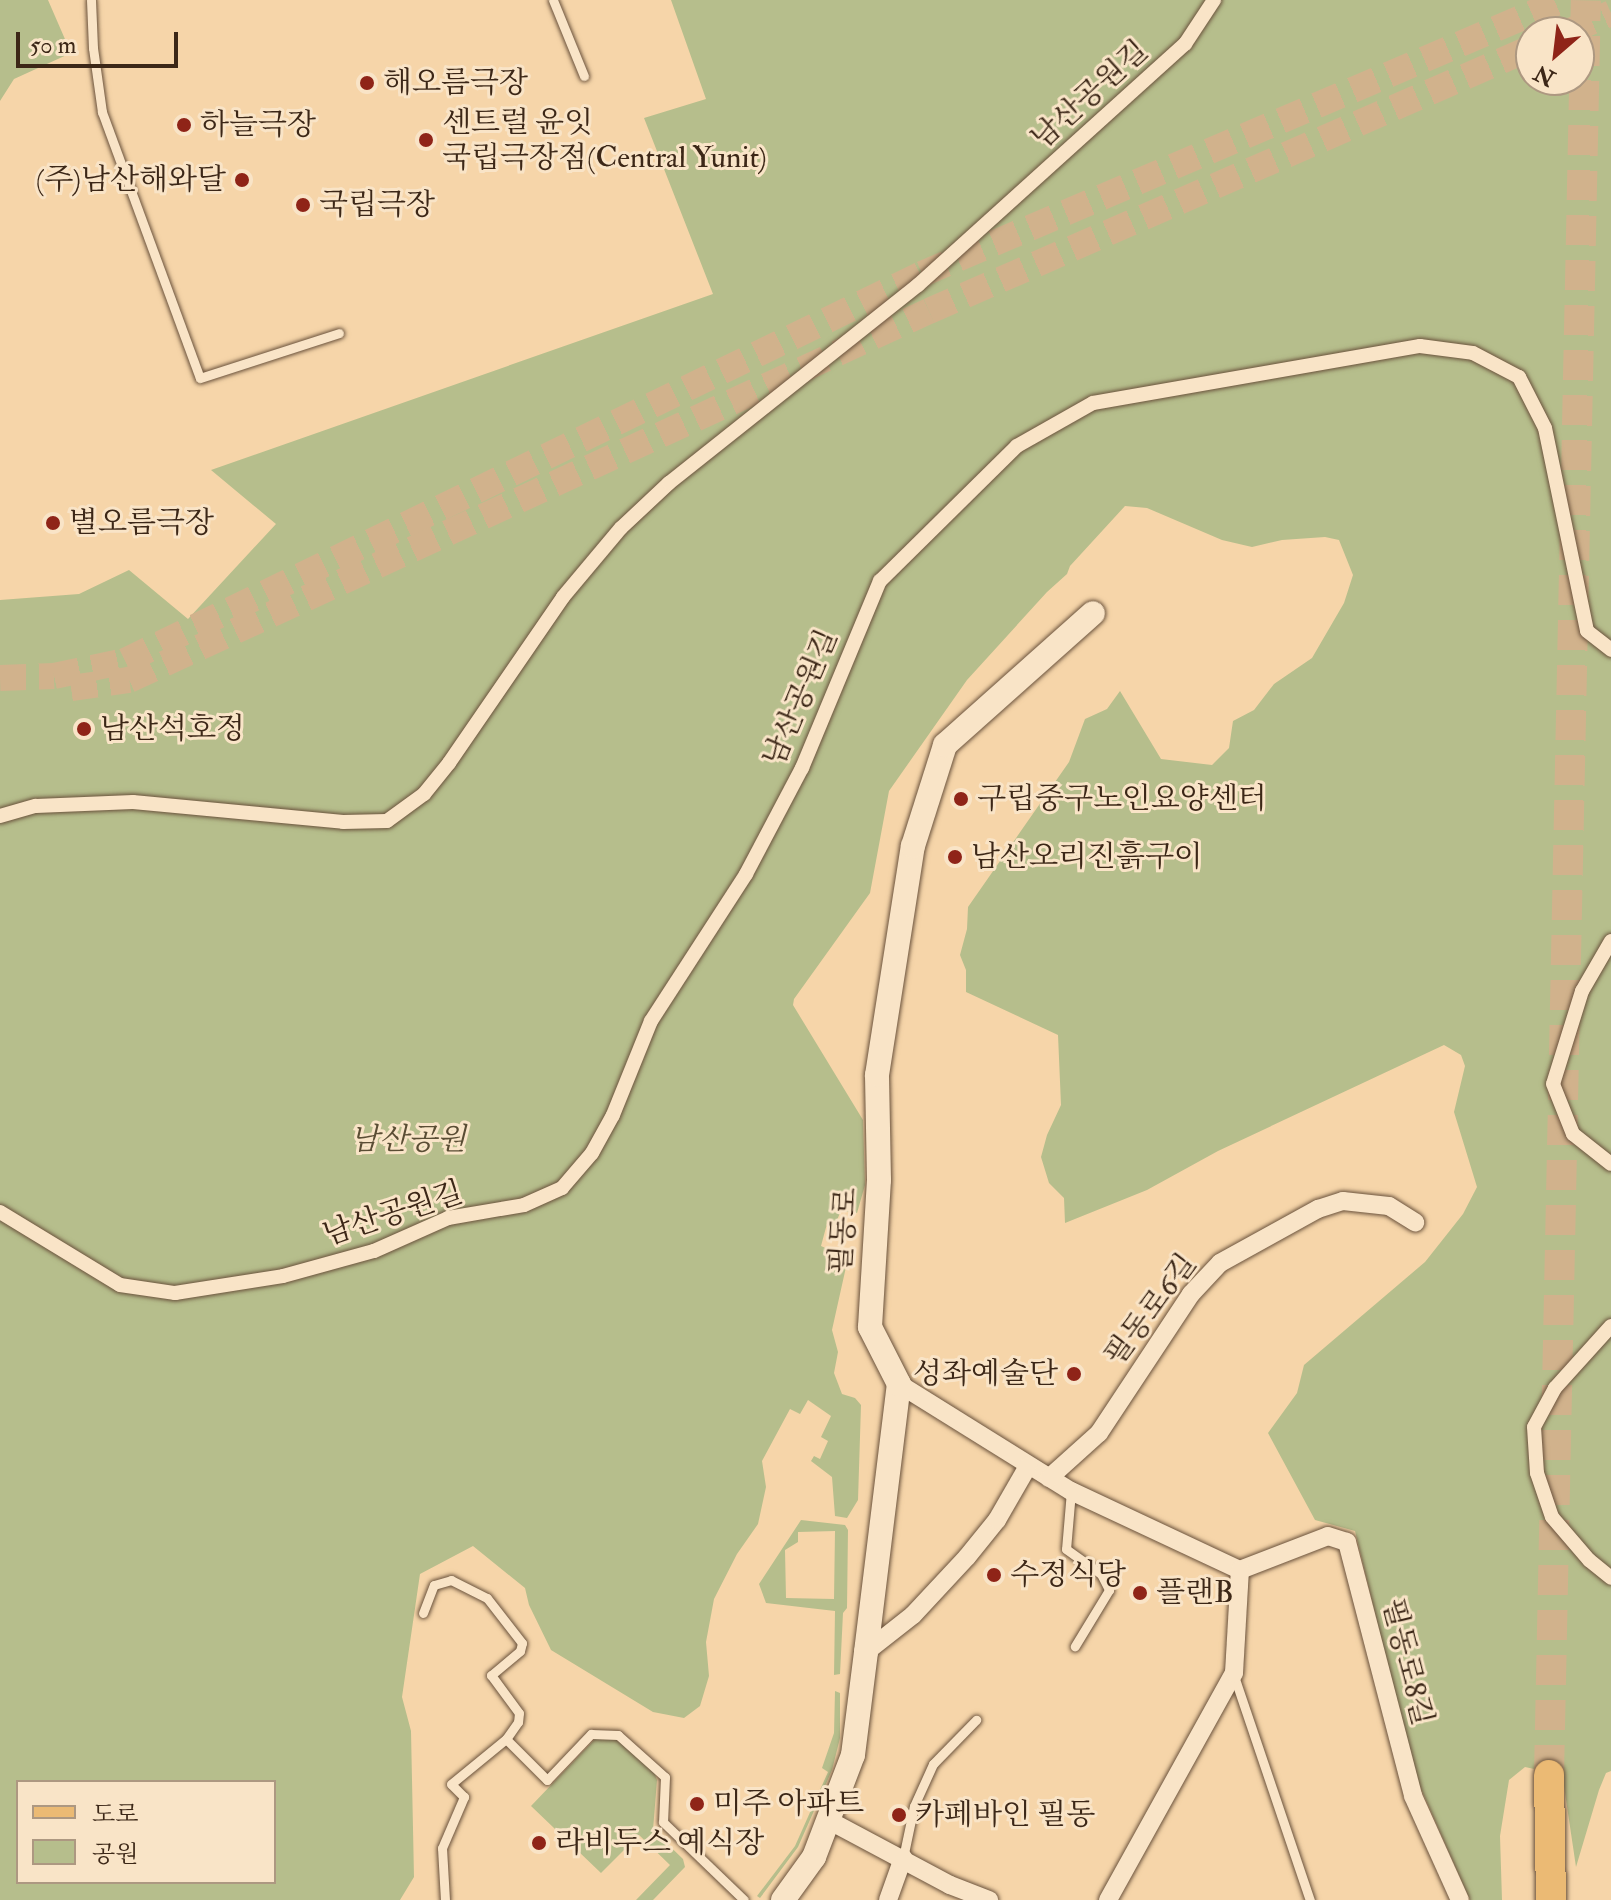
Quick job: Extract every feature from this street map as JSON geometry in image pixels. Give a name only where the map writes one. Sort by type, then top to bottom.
[{"type":"main road","points":[[1549,1775],[1551,1900]]},
{"type":"street","name":"남산공원길","points":[[0,816],[36,806],[133,802],[343,822],[387,821],[424,794],[449,763],[563,597],[621,528],[669,483],[918,285],[1185,44],[1214,0]]},
{"type":"street","name":"남산공원길","points":[[0,1212],[120,1285],[175,1293],[283,1276],[374,1251],[448,1218],[524,1205],[562,1188],[592,1153],[613,1115],[651,1021],[746,874],[802,768],[880,581],[1017,446],[1093,403],[1420,346],[1473,353],[1519,377],[1545,428],[1587,631],[1611,650]]},
{"type":"street","name":"필동로","points":[[899,1384],[887,1366],[870,1327],[879,1180],[877,1075],[913,846],[945,745],[1093,613]]},
{"type":"street","points":[[1611,941],[1582,991],[1553,1084],[1573,1134],[1611,1164]]},
{"type":"street","name":"필동로6길","points":[[1049,1478],[1099,1433],[1191,1294],[1220,1263],[1318,1209],[1343,1201],[1389,1206],[1415,1222]]},
{"type":"street","points":[[1611,1326],[1555,1388],[1534,1427],[1537,1473],[1552,1517],[1589,1560],[1611,1578]]},
{"type":"street","points":[[783,1900],[814,1857],[853,1755],[899,1384],[1071,1491],[1240,1570],[1234,1673],[1108,1900]]},
{"type":"street","points":[[866,1652],[913,1615],[967,1557],[997,1520],[1028,1466]]},
{"type":"street","name":"필동로8길","points":[[1240,1570],[1328,1536],[1347,1542],[1413,1796],[1460,1900]]},
{"type":"street","points":[[830,1821],[950,1885],[989,1900]]},
{"type":"street","points":[[888,1900],[903,1858]]},
{"type":"lane","points":[[91,0],[102,112],[200,378],[339,333]]},
{"type":"lane","points":[[553,0],[584,76]]},
{"type":"lane","points":[[1071,1491],[1066,1549],[1101,1574],[1109,1590],[1075,1646]]},
{"type":"lane","points":[[423,1613],[434,1585],[451,1580],[487,1598],[522,1643],[520,1651],[491,1675],[519,1713],[518,1722],[506,1739],[451,1784],[464,1797],[442,1848],[445,1900]]},
{"type":"lane","points":[[1234,1673],[1310,1900]]},
{"type":"lane","points":[[903,1858],[914,1806],[933,1764],[976,1720]]},
{"type":"lane","points":[[506,1739],[547,1780],[591,1734],[618,1735],[665,1777],[663,1822],[744,1900]]},
{"type":"green space","points":[[0,0],[48,0],[71,53],[14,79],[0,101]]},
{"type":"green space","name":"남산공원","points":[[671,0],[1611,0],[1611,1771],[1606,1773],[1599,1790],[1576,1867],[1564,1786],[1557,1774],[1525,1767],[1509,1780],[1500,1836],[1502,1900],[1470,1900],[1414,1773],[1355,1531],[1315,1520],[1268,1433],[1297,1393],[1304,1365],[1425,1262],[1463,1214],[1477,1187],[1454,1112],[1465,1066],[1461,1055],[1444,1045],[1218,1151],[1147,1190],[1065,1223],[1064,1198],[1049,1183],[1041,1157],[1061,1105],[1058,1035],[966,992],[966,970],[960,955],[967,929],[968,907],[1069,762],[1085,719],[1107,709],[1120,691],[1161,759],[1212,765],[1229,748],[1233,721],[1254,710],[1274,684],[1312,658],[1344,603],[1353,575],[1339,540],[1325,537],[1282,540],[1252,547],[1222,540],[1147,508],[1125,506],[1070,566],[1067,574],[967,680],[889,791],[870,893],[794,999],[793,1005],[863,1120],[865,1185],[857,1213],[841,1211],[836,1222],[828,1220],[821,1246],[848,1258],[832,1330],[838,1352],[834,1373],[842,1394],[855,1398],[861,1405],[858,1500],[847,1518],[835,1516],[832,1477],[811,1461],[814,1456],[820,1459],[828,1441],[821,1437],[831,1416],[808,1400],[800,1414],[790,1409],[762,1461],[766,1487],[758,1524],[737,1554],[714,1599],[706,1642],[709,1676],[700,1706],[684,1718],[653,1712],[551,1650],[529,1605],[525,1588],[473,1546],[420,1574],[402,1697],[411,1731],[414,1877],[400,1900],[0,1900],[0,600],[79,594],[129,570],[188,619],[276,524],[211,470],[713,294],[644,118],[706,99]]},
{"type":"green space","points":[[801,1520],[845,1525],[848,1530],[847,1608],[843,1613],[840,1674],[834,1675],[835,1611],[766,1603],[759,1584]],"holes":[[[835,1531],[834,1599],[786,1598],[785,1550],[798,1542],[798,1532]]]},
{"type":"green space","points":[[835,1691],[840,1693],[840,1738],[832,1770],[798,1847],[760,1898],[757,1896],[795,1846],[828,1772],[822,1768],[834,1733]]},
{"type":"green space","points":[[596,1738],[617,1739],[654,1772],[657,1780],[653,1830],[683,1859],[685,1867],[653,1900],[636,1900],[670,1865],[639,1835],[601,1873],[531,1806]]},
{"type":"tunnel","points":[[0,678],[54,676],[125,661],[922,274],[1563,0]]},
{"type":"tunnel","points":[[1549,1775],[1586,0]]},
{"type":"tunnel","points":[[1595,20],[1611,13]]},
{"type":"tunnel","points":[[71,688],[129,680],[929,311],[1515,55]]},
{"type":"place","name":"해오름극장","points":[[367,83]]},
{"type":"place","name":"하늘극장","points":[[184,125]]},
{"type":"place","name":"센트럴 윤잇 국립극장점(Central Yunit)","points":[[426,140]]},
{"type":"place","name":"(주)남산해와달","points":[[242,180]]},
{"type":"place","name":"국립극장","points":[[303,205]]},
{"type":"place","name":"별오름극장","points":[[53,523]]},
{"type":"place","name":"남산석호정","points":[[84,729]]},
{"type":"place","name":"구립중구노인요양센터","points":[[961,799]]},
{"type":"place","name":"남산오리진흙구이","points":[[955,857]]},
{"type":"place","name":"성좌예술단","points":[[1074,1374]]},
{"type":"place","name":"수정식당","points":[[994,1575]]},
{"type":"place","name":"플랜B","points":[[1140,1593]]},
{"type":"place","name":"미주 아파트","points":[[697,1804]]},
{"type":"place","name":"카페바인 필동","points":[[899,1815]]},
{"type":"place","name":"라비두스 예식장","points":[[539,1843]]}]
